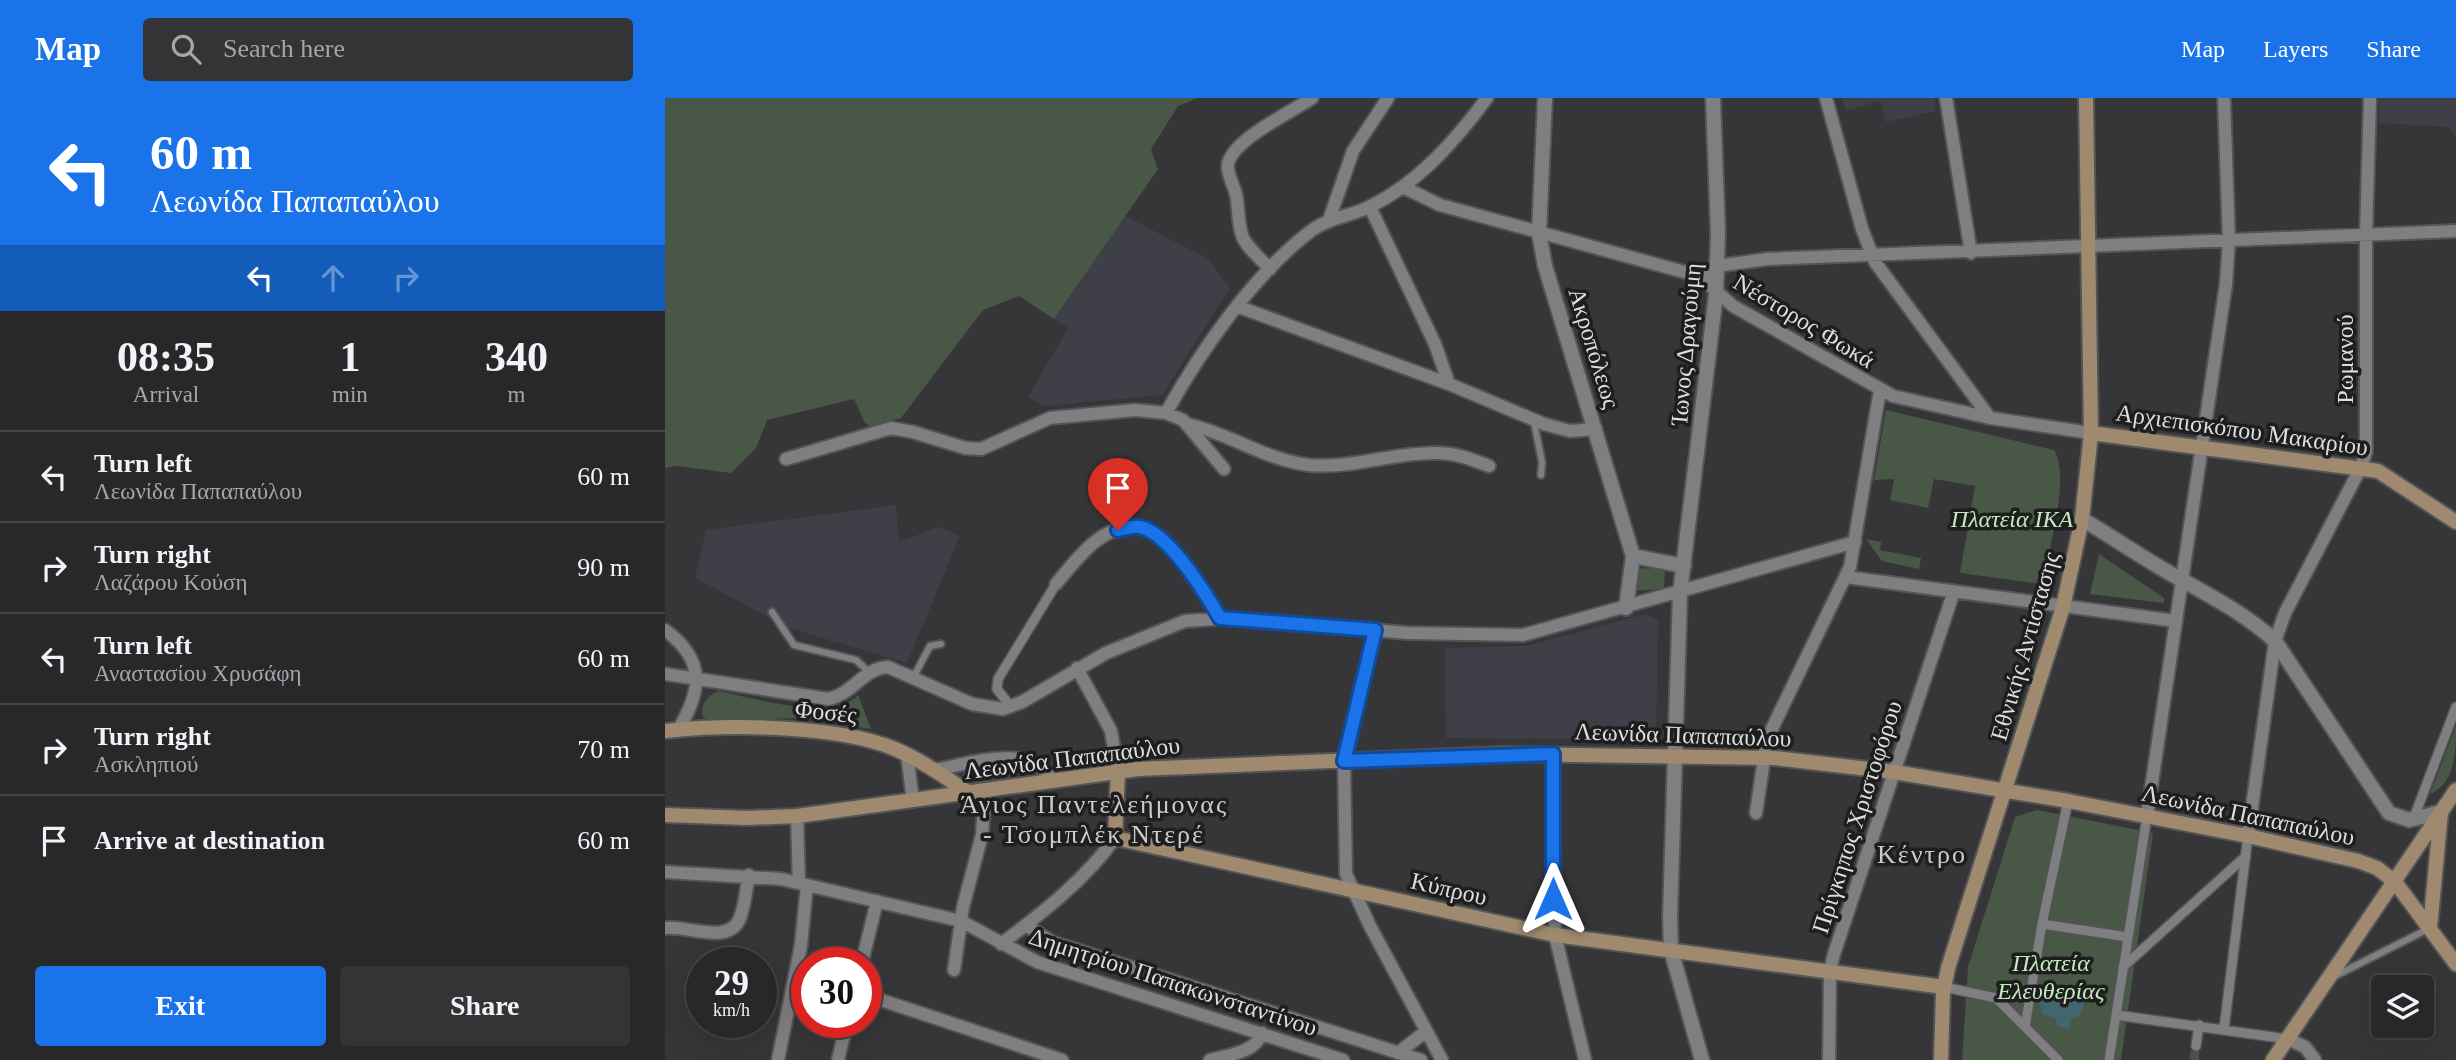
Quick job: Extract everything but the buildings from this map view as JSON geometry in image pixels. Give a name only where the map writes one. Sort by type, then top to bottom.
[{"type":"main road","name":"Εθνικής Αντίστασης","points":[[1941,1060],[1944,987],[1954,947],[2063,607],[2082,519],[2091,433],[2086,98]]},
{"type":"main road","name":"Αρχιεπισκόπου Μακαρίου","points":[[2091,433],[2361,467],[2386,475],[2456,522]]},
{"type":"main road","name":"Φοσές","points":[[671,731],[832,732],[878,743],[907,754],[969,793]]},
{"type":"main road","name":"Λεωνίδα Παπαπαύλου","points":[[665,815],[747,818],[797,816],[1118,771],[1553,754],[1762,757],[1894,772],[2248,835],[2365,863],[2395,882]]},
{"type":"main road","points":[[1115,838],[1118,771]]},
{"type":"main road","points":[[2273,1060],[2456,790]]},
{"type":"main road","points":[[2430,928],[2441,812]]},
{"type":"main road","name":"Κύπρου","points":[[1115,838],[1555,935],[1944,987]]},
{"type":"main road","points":[[2395,882],[2456,964]]},
{"type":"street","points":[[1270,269],[1240,234],[1237,197],[1228,171],[1229,161],[1247,140],[1312,98]]},
{"type":"street","points":[[1329,220],[1353,151],[1388,98]]},
{"type":"street","points":[[1166,413],[1200,358],[1270,269],[1301,239],[1329,220],[1370,207],[1403,187],[1431,163],[1487,98]]},
{"type":"street","name":"Ακροπόλεως","points":[[1545,98],[1539,233],[1545,266],[1633,556]]},
{"type":"street","name":"Ίωνος Δραγούμη","points":[[1702,1060],[1671,950],[1680,593],[1716,294],[1713,98]]},
{"type":"street","points":[[1826,98],[1872,255],[1891,287],[1990,418]]},
{"type":"street","points":[[1946,98],[1971,253]]},
{"type":"street","points":[[2112,1060],[2123,967],[2204,447],[2229,240],[2224,98]]},
{"type":"street","name":"Ρωμανού","points":[[2248,835],[2274,641],[2284,614],[2361,467],[2367,445],[2366,235],[2370,98]]},
{"type":"street","name":"Νέστορος Φωκά","points":[[1403,187],[1440,205],[1699,276],[1716,294],[1880,390],[1905,400],[1990,418],[2091,433]]},
{"type":"street","points":[[1370,207],[1435,344],[1449,384]]},
{"type":"street","points":[[1699,276],[1717,266],[1767,259],[1971,253],[2456,231]]},
{"type":"street","points":[[1238,307],[1449,384],[1534,420],[1570,431],[1596,429]]},
{"type":"street","points":[[1756,813],[1762,757],[1771,728],[1846,577],[1855,542],[1880,390]]},
{"type":"street","points":[[786,459],[882,429],[904,429],[975,450],[1056,416],[1121,410],[1166,413],[1187,424],[1217,432],[1269,456],[1308,464],[1345,466],[1438,453],[1457,455],[1489,466]]},
{"type":"street","points":[[1187,424],[1224,469]]},
{"type":"street","points":[[2082,519],[2253,621],[2274,641],[2383,806],[2395,817],[2413,820],[2441,812]]},
{"type":"street","points":[[1011,707],[997,689],[998,679],[1056,584],[1086,550],[1102,537],[1118,530],[1140,527],[1159,538],[1176,556],[1220,618]]},
{"type":"street","points":[[665,674],[828,699],[842,694],[869,672],[888,667],[914,676],[972,704],[996,709],[1011,707],[1077,668],[1175,623],[1220,618],[1375,630],[1523,635],[1855,542]]},
{"type":"street","points":[[1626,608],[1633,556],[1684,566]]},
{"type":"street","points":[[1846,577],[2176,621]]},
{"type":"street","name":"Πρίγκηπος Χριστοφόρου","points":[[1829,1060],[1830,971],[1954,592]]},
{"type":"street","points":[[1375,630],[1344,761],[1345,864],[1352,891],[1442,1060]]},
{"type":"street","points":[[665,631],[686,651],[698,679],[694,700],[671,731]]},
{"type":"street","points":[[1077,668],[1111,731],[1118,771]]},
{"type":"street","points":[[2413,820],[2456,707]]},
{"type":"street","points":[[907,754],[913,801]]},
{"type":"street","points":[[1553,754],[1555,935],[1585,1060]]},
{"type":"street","points":[[934,770],[1024,758],[1037,763],[1053,780]]},
{"type":"street","points":[[954,970],[961,920],[982,835],[985,790]]},
{"type":"street","points":[[2025,1027],[2042,924],[2068,801]]},
{"type":"street","points":[[778,1060],[801,945],[803,884],[797,816]]},
{"type":"street","points":[[2224,1029],[2248,835]]},
{"type":"street","points":[[1001,944],[1090,868],[1115,838]]},
{"type":"street","points":[[2123,967],[2246,856]]},
{"type":"street","name":"Δημητρίου Παπακωνσταντίνου","points":[[665,872],[749,875],[803,884],[961,920],[1001,944],[1037,961],[1343,1060]]},
{"type":"street","points":[[665,928],[687,927],[723,934],[733,930],[740,920],[749,875]]},
{"type":"street","points":[[866,947],[877,901]]},
{"type":"street","points":[[2042,924],[2128,937]]},
{"type":"street","name":"Δημητρίου Παπακωνσταντίνου","points":[[1026,925],[1052,942],[1421,1060]]},
{"type":"street","points":[[1944,987],[1996,998],[2058,1060]]},
{"type":"street","points":[[882,1000],[1062,1060]]},
{"type":"street","points":[[2116,1015],[2288,1039],[2305,1047],[2315,1060]]},
{"type":"street","points":[[2196,1045],[2199,1026]]},
{"type":"street","points":[[1398,1052],[1425,1032]]},
{"type":"street","points":[[1210,1060],[1250,1048],[1257,1043],[1262,1033]]},
{"type":"street","points":[[838,1060],[843,1038]]},
{"type":"lane","points":[[1534,420],[1542,461],[1541,475]]},
{"type":"lane","points":[[772,612],[794,645],[856,660],[869,672]]},
{"type":"lane","points":[[914,676],[930,646],[941,644]]},
{"type":"lane","points":[[2330,978],[2430,928]]},
{"type":"shaded area","points":[[1842,98],[1934,98],[1936,111],[1886,122],[1880,101],[1846,111]]},
{"type":"shaded area","points":[[2379,98],[2456,98],[2456,137],[2448,127],[2379,123]]},
{"type":"shaded area","points":[[1125,216],[1207,258],[1230,288],[1162,395],[1044,406],[1028,397],[1068,328],[1054,319]]},
{"type":"shaded area","points":[[896,505],[899,542],[939,527],[960,536],[907,663],[789,628],[695,578],[706,530]]},
{"type":"shaded area","points":[[1646,614],[1658,621],[1656,739],[1446,738],[1445,648],[1526,646]]},
{"type":"green space","points":[[665,98],[1198,98],[1178,106],[1151,149],[1158,169],[1054,319],[1019,296],[983,310],[901,418],[870,426],[865,423],[854,399],[767,420],[756,448],[731,473],[677,466],[665,468]]},
{"type":"green space","name":"Πλατεία ΙΚΑ","points":[[1886,410],[2054,450],[2059,462],[2059,496],[2042,584],[1960,573],[1975,486],[1934,479],[1928,508],[1890,500],[1894,479],[1874,480]]},
{"type":"green space","points":[[1866,539],[1881,542],[1880,550],[1921,558],[1919,569],[1882,561]]},
{"type":"green space","points":[[2099,554],[2164,598],[2164,603],[2090,594]]},
{"type":"green space","points":[[1633,568],[1665,569],[1664,589],[1632,591]]},
{"type":"green space","points":[[719,691],[792,706],[812,707],[830,707],[846,703],[858,695],[871,729],[805,718],[710,720],[703,717],[705,701]]},
{"type":"green space","points":[[2456,726],[2455,756],[2450,774],[2439,789],[2430,794]]},
{"type":"green space","points":[[1011,764],[1025,767],[1028,773],[976,783],[962,776],[965,771]]},
{"type":"green space","name":"Πλατεία Ελευθερίας","points":[[2037,810],[2153,833],[2121,1060],[1962,1060],[1968,967],[2015,817]]},
{"type":"water","points":[[2069,988],[2080,993],[2084,1006],[2079,1016],[2071,1018],[2069,1029],[2057,1026],[2056,1018],[2042,1014],[2040,1003],[2044,996],[2057,996],[2062,989]]},
{"type":"tunnel","points":[[2194,1060],[2196,1046]]},
{"type":"district","name":"Άγιος Παντελεήμονας - Τσομπλέκ Ντερέ","points":[[1094,819]]},
{"type":"district","name":"Κέντρο","points":[[1922,854]]},
{"type":"route","points":[[1118,530],[1140,527],[1159,538],[1182,563],[1220,618],[1375,630],[1344,761],[1452,755],[1553,754],[1553,899]]}]
